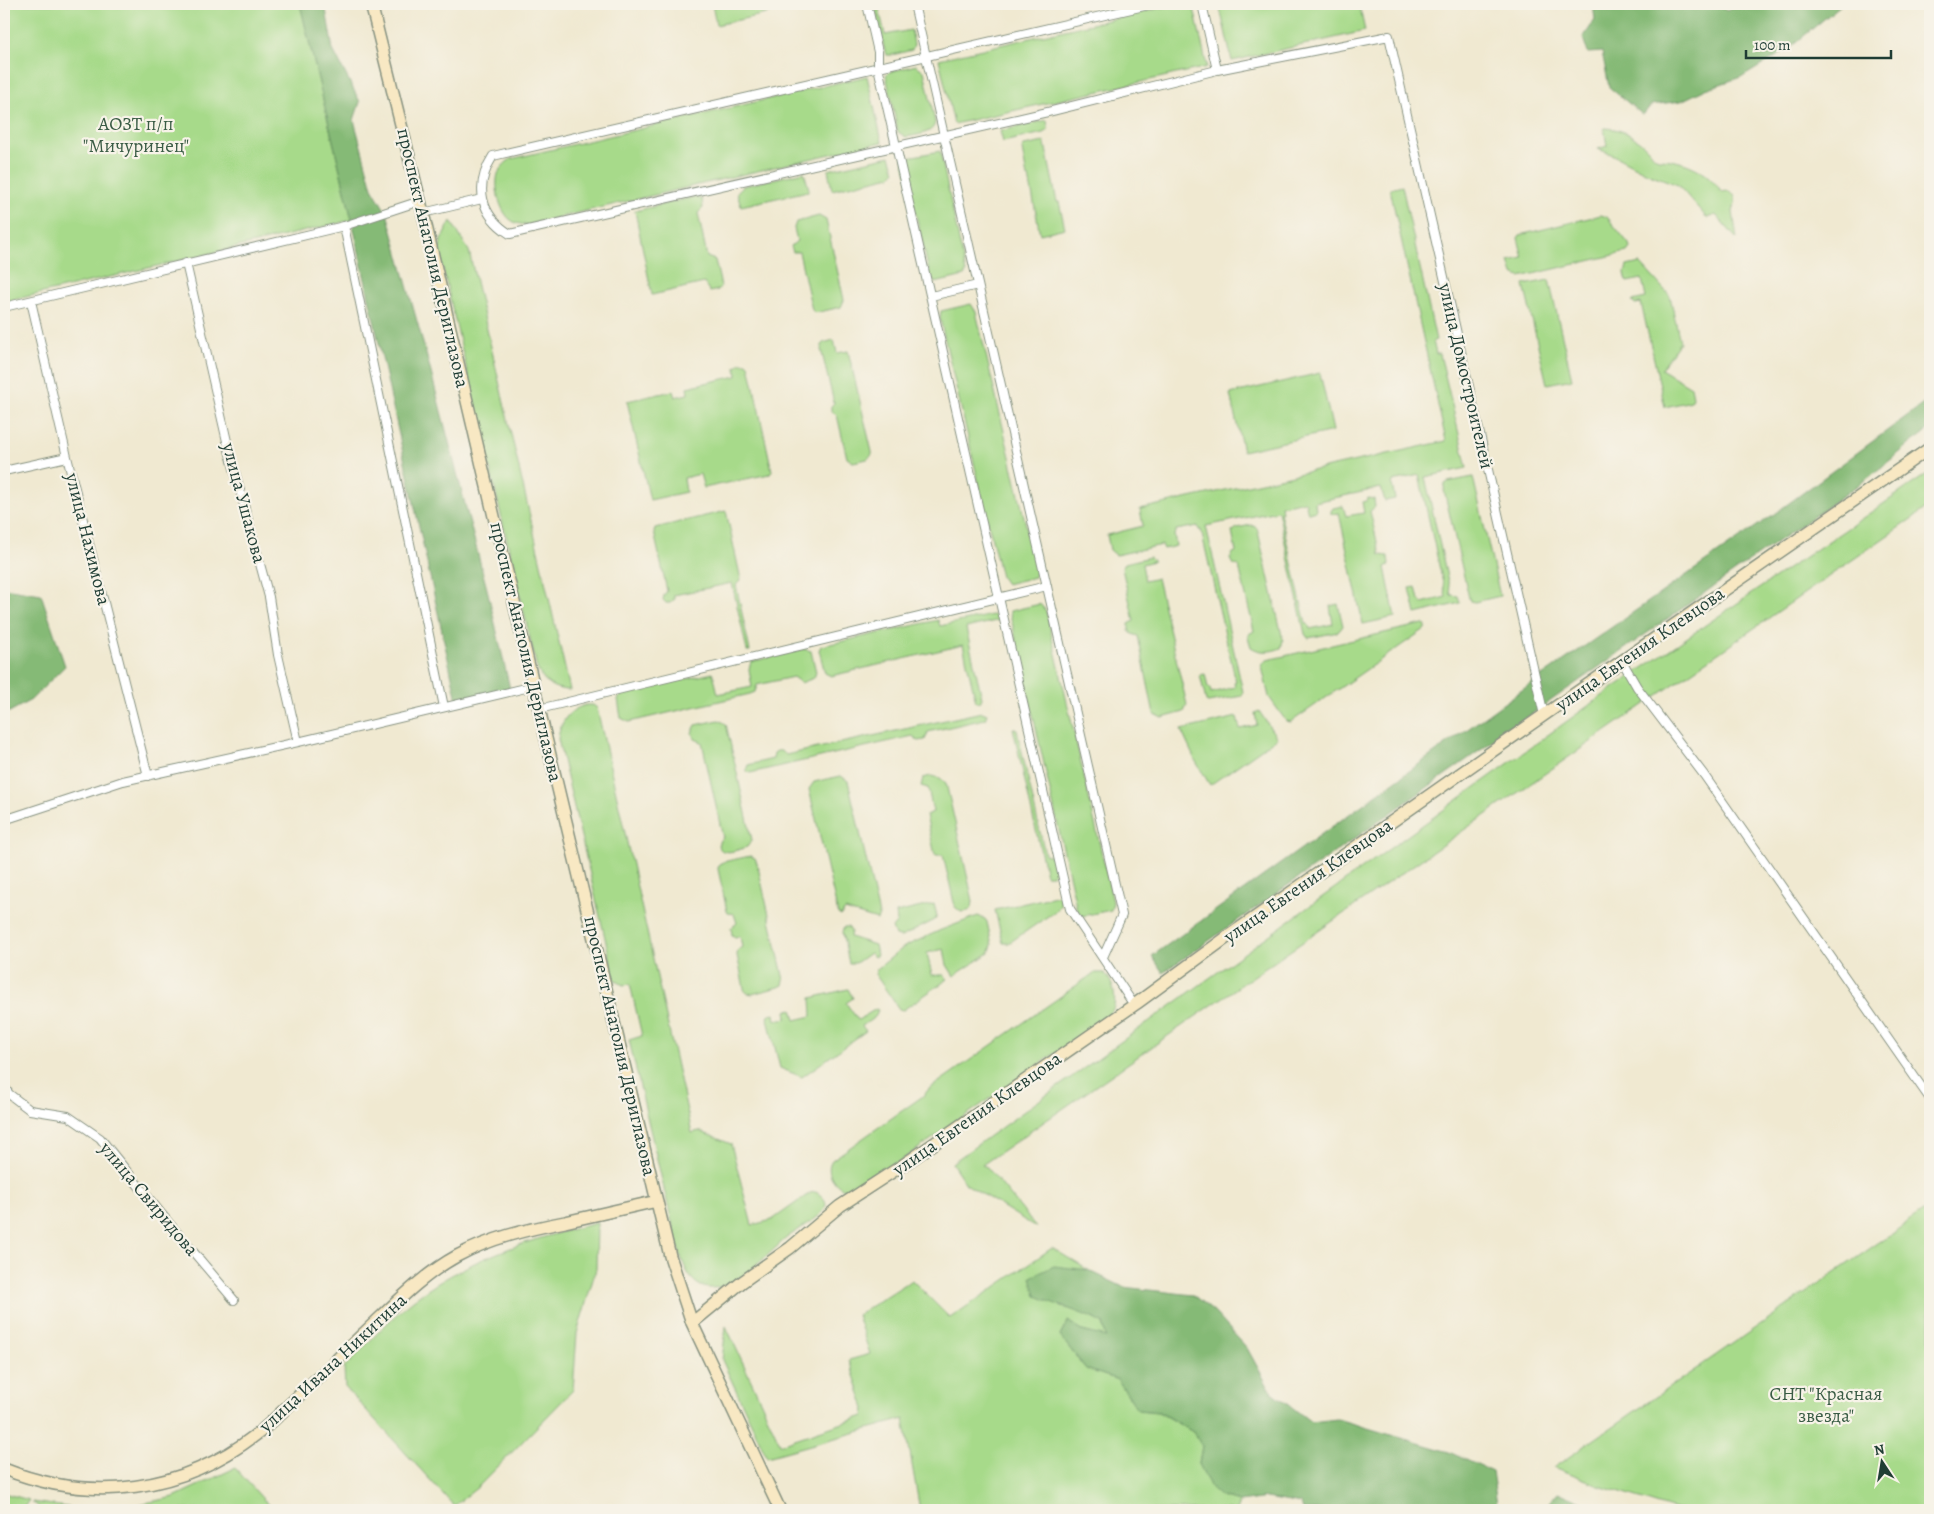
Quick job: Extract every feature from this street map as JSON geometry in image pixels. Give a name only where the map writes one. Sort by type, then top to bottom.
[{"type":"main road","name":"проспект Анатолия Дериглазова","points":[[370,4],[423,213],[670,1256],[692,1323],[780,1510]]},
{"type":"main road","name":"улица Евгения Клевцова","points":[[692,1323],[742,1282],[790,1248],[840,1206],[903,1165],[1134,1005],[1230,935],[1930,448]]},
{"type":"main road","name":"улица Ивана Никитина","points":[[4,1469],[30,1480],[92,1490],[120,1489],[152,1484],[201,1468],[230,1453],[258,1434],[393,1306],[424,1279],[457,1256],[522,1231],[658,1201]]},
{"type":"street","points":[[867,4],[878,52],[878,67],[1070,909],[1104,957],[1122,990],[1134,1005]]},
{"type":"street","points":[[914,4],[1122,915],[1104,957]]},
{"type":"street","points":[[1153,4],[493,156],[482,180],[482,199],[489,216],[498,227],[510,234],[1218,70],[1202,4]]},
{"type":"street","name":"улица Домостроителей","points":[[1218,70],[1389,36],[1544,716]]},
{"type":"street","points":[[423,213],[482,199]]},
{"type":"street","points":[[4,308],[344,226],[399,206],[420,201]]},
{"type":"street","points":[[344,226],[444,706]]},
{"type":"street","name":"улица Ушакова","points":[[186,264],[229,450],[269,597],[278,655],[298,742]]},
{"type":"street","points":[[931,296],[978,285]]},
{"type":"street","name":"улица Нахимова","points":[[31,301],[67,457],[148,776]]},
{"type":"street","points":[[4,470],[67,457]]},
{"type":"street","points":[[539,709],[1047,586]]},
{"type":"street","points":[[1622,661],[1637,687],[1704,775],[1930,1099]]},
{"type":"street","points":[[4,820],[123,781],[534,686]]},
{"type":"street","name":"улица Свиридова","points":[[4,1086],[9,1094],[30,1110],[68,1116],[100,1138],[234,1300]]},
{"type":"green space","name":"АОЗТ п/п \"Мичуринец\"","points":[[4,4],[300,4],[352,220],[4,302]]},
{"type":"green space","points":[[300,4],[325,4],[333,50],[360,102],[354,120],[372,188],[387,213],[428,361],[488,593],[510,689],[457,700],[352,220]]},
{"type":"green space","points":[[712,4],[811,4],[716,25]]},
{"type":"green space","points":[[874,4],[878,4],[885,35],[911,30],[914,44],[912,50],[887,55]]},
{"type":"green space","points":[[1178,4],[1193,4],[1207,67],[954,124],[939,59]]},
{"type":"green space","points":[[1219,4],[1359,4],[1365,31],[1232,61]]},
{"type":"green space","points":[[1593,4],[1716,4],[1727,11],[1737,4],[1842,4],[1787,50],[1744,76],[1706,89],[1681,101],[1651,105],[1643,115],[1609,87],[1602,52],[1588,53],[1583,38],[1595,20]]},
{"type":"green space","points":[[916,65],[924,71],[935,122],[934,126],[928,131],[906,137],[898,132],[886,75],[889,72]]},
{"type":"green space","points":[[867,76],[882,142],[526,225],[515,223],[509,219],[499,201],[498,174],[503,165],[511,159]]},
{"type":"green space","points":[[1047,120],[1048,130],[1043,133],[1003,142],[1000,131]]},
{"type":"green space","points":[[1604,128],[1611,128],[1634,137],[1657,159],[1679,162],[1700,170],[1717,185],[1721,192],[1728,191],[1735,196],[1733,212],[1737,239],[1716,215],[1707,218],[1678,185],[1647,173],[1598,149],[1607,146]]},
{"type":"green space","points":[[1044,142],[1057,202],[1059,202],[1065,228],[1040,234],[1022,149],[1024,146]]},
{"type":"green space","points":[[940,151],[966,273],[964,276],[935,283],[930,276],[903,158]]},
{"type":"green space","points":[[890,156],[895,171],[891,176],[832,190],[828,170]]},
{"type":"green space","points":[[804,172],[808,191],[741,206],[737,192],[743,186]]},
{"type":"green space","points":[[1402,186],[1436,340],[1433,341],[1436,354],[1440,354],[1467,468],[1425,477],[1451,595],[1458,596],[1460,603],[1416,614],[1410,588],[1416,587],[1419,600],[1422,603],[1446,597],[1419,475],[1393,481],[1395,499],[1385,501],[1381,488],[1315,502],[1316,511],[1308,513],[1305,501],[1281,506],[1282,512],[1280,512],[1306,624],[1308,624],[1310,629],[1333,624],[1330,606],[1338,604],[1343,626],[1338,632],[1308,638],[1305,634],[1278,511],[1206,526],[1243,692],[1242,696],[1208,702],[1206,701],[1200,675],[1205,674],[1211,693],[1235,687],[1234,683],[1236,682],[1201,530],[1199,530],[1198,526],[1176,530],[1174,534],[1176,546],[1164,549],[1162,545],[1116,555],[1110,550],[1107,535],[1143,526],[1140,509],[1446,441],[1390,189]]},
{"type":"green space","points":[[694,197],[702,199],[703,208],[698,213],[707,257],[715,260],[721,286],[718,290],[710,292],[704,283],[652,295],[635,211]]},
{"type":"green space","points":[[1601,215],[1607,217],[1629,244],[1630,248],[1627,252],[1520,277],[1513,274],[1509,261],[1523,258],[1518,238],[1520,235]]},
{"type":"green space","points":[[819,216],[826,220],[844,300],[841,307],[815,313],[812,310],[799,252],[793,252],[791,246],[797,241],[794,228],[796,222]]},
{"type":"green space","points":[[451,221],[469,251],[570,690],[559,689],[550,685],[542,678],[537,668],[439,252],[441,240]]},
{"type":"green space","points":[[1640,263],[1670,296],[1680,342],[1661,369],[1691,387],[1693,397],[1691,401],[1665,407],[1641,303],[1635,304],[1632,301],[1646,298],[1642,279],[1627,282],[1625,273],[1627,266]]},
{"type":"green space","points":[[1549,280],[1572,379],[1547,384],[1524,285]]},
{"type":"green space","points":[[971,304],[976,312],[1036,568],[1035,577],[1006,584],[1001,577],[940,319],[941,311]]},
{"type":"green space","points":[[834,340],[837,353],[848,351],[872,452],[872,455],[867,459],[853,462],[847,458],[837,415],[831,411],[831,406],[834,403],[821,349],[823,343]]},
{"type":"green space","points":[[741,363],[749,365],[772,471],[769,474],[704,488],[700,474],[684,478],[686,492],[650,500],[627,401],[673,391],[675,397],[688,394],[687,387],[737,376],[736,367]]},
{"type":"green space","points":[[1320,373],[1333,431],[1243,451],[1230,394]]},
{"type":"green space","points":[[1930,399],[1930,428],[1868,478],[1163,973],[1152,956],[1529,685],[1777,512]]},
{"type":"green space","points":[[1930,472],[1930,506],[982,1165],[987,1167],[1037,1228],[966,1184],[952,1163],[1616,686]]},
{"type":"green space","points":[[1473,477],[1500,596],[1475,602],[1470,601],[1469,598],[1444,490],[1445,484],[1448,482]]},
{"type":"green space","points":[[1368,498],[1374,499],[1375,507],[1370,511],[1380,555],[1388,556],[1389,565],[1385,567],[1395,617],[1363,624],[1339,513],[1331,514],[1331,511],[1333,508],[1343,506],[1346,516],[1364,513],[1362,502]]},
{"type":"green space","points":[[726,511],[741,580],[736,585],[750,651],[747,651],[732,583],[674,595],[674,600],[670,603],[666,603],[663,600],[667,591],[654,532],[655,528]]},
{"type":"green space","points":[[1251,525],[1257,528],[1283,640],[1281,648],[1269,651],[1262,651],[1251,647],[1248,637],[1254,631],[1239,566],[1233,565],[1230,559],[1233,553],[1236,552],[1232,532],[1237,528]]},
{"type":"green space","points":[[1150,557],[1154,561],[1142,564],[1145,581],[1157,578],[1187,705],[1184,712],[1162,718],[1154,714],[1138,636],[1132,634],[1129,630],[1129,624],[1134,621],[1122,568],[1125,563]]},
{"type":"green space","points":[[4,588],[41,594],[65,666],[31,700],[4,715]]},
{"type":"green space","points":[[1040,604],[1046,611],[1113,902],[1111,910],[1082,916],[1077,910],[1010,613],[1010,611]]},
{"type":"green space","points":[[992,615],[997,616],[1000,620],[966,628],[982,698],[980,702],[976,702],[963,645],[831,676],[825,673],[819,650],[821,646],[938,620],[940,626]]},
{"type":"green space","points":[[1423,624],[1426,625],[1425,629],[1291,722],[1286,721],[1269,697],[1262,667],[1263,663],[1267,660]]},
{"type":"green space","points":[[804,649],[811,651],[816,672],[814,678],[801,683],[793,677],[757,685],[755,692],[750,694],[629,722],[621,718],[618,699],[624,693],[713,673],[718,694],[752,687],[749,669],[751,662]]},
{"type":"green space","points":[[586,705],[593,705],[597,708],[692,1133],[699,1131],[731,1144],[752,1225],[772,1220],[810,1193],[816,1192],[826,1202],[821,1214],[788,1237],[755,1266],[730,1283],[717,1287],[706,1287],[695,1282],[684,1264],[677,1244],[629,1040],[642,1036],[630,984],[623,985],[615,980],[558,739],[566,717]]},
{"type":"green space","points":[[1259,711],[1277,738],[1210,785],[1195,760],[1181,730],[1237,717],[1240,729],[1257,725],[1255,713]]},
{"type":"green space","points":[[982,712],[987,714],[985,719],[928,732],[925,740],[917,741],[913,736],[750,773],[746,770],[748,765],[773,759],[774,753],[777,751],[786,755]]},
{"type":"green space","points":[[719,720],[726,724],[752,840],[747,847],[730,852],[723,851],[718,845],[723,838],[702,742],[695,739],[692,733],[696,725]]},
{"type":"green space","points":[[1013,728],[1017,730],[1045,854],[1052,856],[1057,869],[1052,875],[1046,875]]},
{"type":"green space","points":[[841,776],[848,781],[879,915],[877,920],[845,910],[841,916],[838,914],[809,789],[814,782]]},
{"type":"green space","points":[[931,776],[940,778],[946,783],[973,901],[972,908],[968,911],[961,912],[955,907],[943,855],[935,855],[926,815],[933,812],[928,788],[921,786],[923,778]]},
{"type":"green space","points":[[750,856],[755,858],[757,863],[784,980],[783,985],[779,987],[752,994],[745,992],[737,955],[738,950],[742,947],[740,936],[735,937],[732,935],[731,928],[737,923],[734,914],[727,911],[718,869],[719,864],[723,862]]},
{"type":"green space","points":[[1060,895],[1061,903],[1057,910],[1009,943],[1003,943],[995,910]]},
{"type":"green space","points":[[934,904],[937,916],[935,920],[901,937],[895,936],[892,928],[897,922],[896,913]]},
{"type":"green space","points":[[978,916],[987,922],[992,945],[989,953],[954,976],[947,965],[944,949],[927,953],[932,975],[944,975],[948,979],[903,1010],[899,1009],[875,974],[877,969],[904,947]]},
{"type":"green space","points":[[844,927],[848,927],[851,931],[850,937],[875,945],[877,955],[874,957],[870,953],[856,963],[849,963],[842,932]]},
{"type":"green space","points":[[1094,973],[1104,973],[1110,980],[1114,990],[1114,1006],[1112,1011],[1103,1020],[860,1189],[847,1190],[838,1186],[830,1174],[829,1169],[832,1160]]},
{"type":"green space","points":[[848,989],[853,998],[846,1003],[858,1020],[876,1009],[878,1010],[875,1017],[862,1026],[866,1031],[802,1077],[780,1068],[768,1019],[769,1015],[774,1014],[775,1020],[787,1018],[786,1011],[792,1009],[795,1020],[812,1016],[811,998]]},
{"type":"green space","name":"СНТ \"Красная звезда\"","points":[[1930,1207],[1930,1510],[1675,1510],[1599,1486],[1553,1468]]},
{"type":"green space","points":[[597,1223],[596,1269],[577,1333],[573,1390],[478,1487],[454,1506],[345,1387],[344,1368],[403,1308],[456,1273],[500,1252],[547,1236]]},
{"type":"green space","points":[[1052,1248],[1088,1270],[1054,1267],[1061,1307],[1079,1311],[1103,1324],[1106,1337],[1082,1331],[1068,1321],[1060,1336],[1086,1369],[1118,1380],[1138,1410],[1158,1412],[1193,1432],[1202,1446],[1199,1464],[1221,1497],[1239,1502],[1236,1510],[920,1510],[904,1419],[767,1457],[722,1360],[726,1326],[780,1444],[864,1416],[865,1409],[849,1360],[870,1354],[857,1315],[912,1280],[950,1318]]},
{"type":"green space","points":[[1054,1266],[1088,1270],[1123,1287],[1193,1295],[1214,1312],[1247,1348],[1270,1390],[1311,1422],[1337,1419],[1449,1452],[1492,1472],[1498,1510],[1303,1510],[1301,1504],[1267,1498],[1239,1502],[1221,1497],[1211,1488],[1199,1464],[1202,1446],[1193,1432],[1159,1412],[1138,1410],[1118,1380],[1086,1369],[1060,1336],[1068,1321],[1082,1331],[1106,1337],[1103,1323],[1036,1296],[1031,1277]]},
{"type":"green space","points":[[235,1468],[272,1509],[270,1510],[86,1510],[126,1507],[174,1497]]},
{"type":"green space","points":[[1558,1492],[1600,1510],[1547,1510],[1549,1502]]},
{"type":"green space","points":[[4,1493],[29,1500],[22,1510],[4,1510]]},
{"type":"green space","points":[[32,1502],[86,1510],[43,1510]]}]
